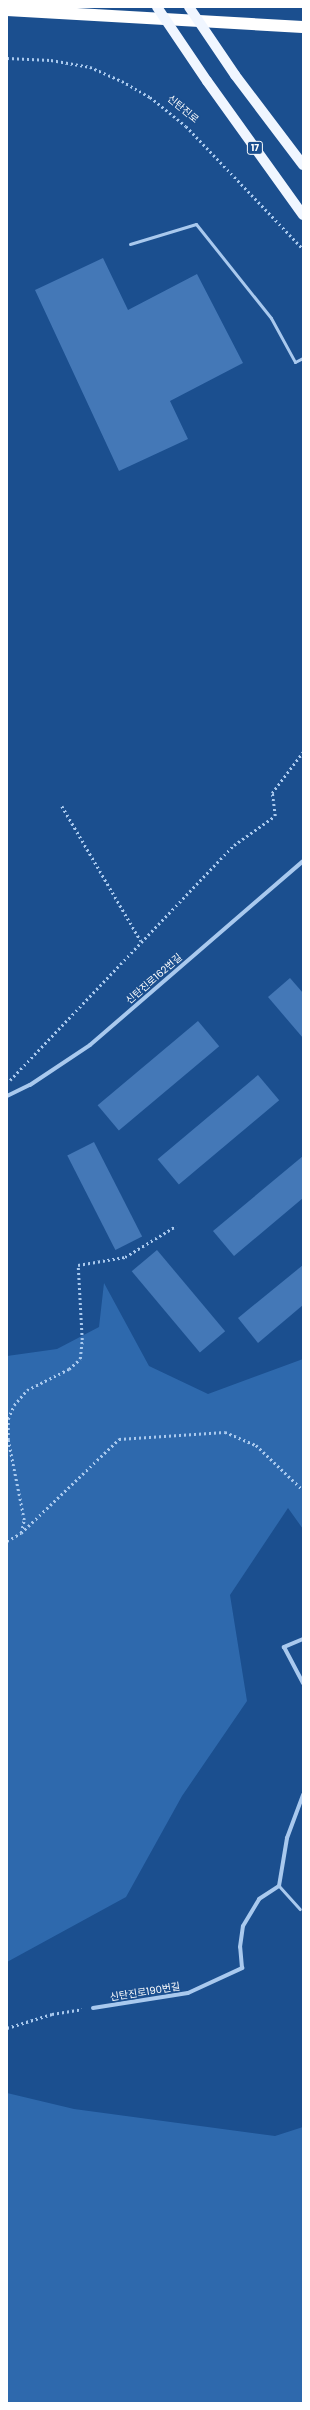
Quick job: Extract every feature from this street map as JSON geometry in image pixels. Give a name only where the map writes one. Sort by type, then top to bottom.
[{"type":"highway","points":[[7,10],[303,27]]},
{"type":"main road","name":"17","points":[[157,7],[207,81],[303,215]]},
{"type":"main road","points":[[189,7],[235,75],[303,165]]},
{"type":"street","name":"신탄진로162번길","points":[[7,1096],[30,1085],[90,1045],[303,862]]},
{"type":"street","points":[[303,1639],[284,1647],[303,1683]]},
{"type":"street","points":[[279,1886],[287,1838],[303,1795]]},
{"type":"street","name":"신탄진로190번길","points":[[93,2008],[188,1993],[242,1968],[240,1947],[243,1926],[259,1898],[279,1886]]},
{"type":"lane","points":[[130,244],[196,224],[271,318],[295,362],[303,358]]},
{"type":"lane","points":[[279,1886],[300,1909]]},
{"type":"path","name":"신탄진로","points":[[7,58],[51,60],[90,67],[122,81],[150,97],[186,126],[303,249]]},
{"type":"path","points":[[7,1083],[234,845],[275,816],[272,793],[303,752]]},
{"type":"path","points":[[62,806],[142,941]]},
{"type":"path","points":[[21,1533],[24,1520],[8,1440],[8,1419],[14,1405],[27,1390],[69,1369],[80,1359],[82,1340],[78,1265],[126,1257],[176,1226]]},
{"type":"path","points":[[7,1541],[21,1533],[120,1439],[224,1432],[256,1445],[303,1490]]},
{"type":"path","points":[[7,2028],[52,2014],[93,2008]]},
{"type":"shaded area","points":[[104,1283],[149,1366],[208,1394],[303,1359],[303,1529],[288,1508],[230,1595],[247,1701],[182,1796],[126,1897],[7,1962],[7,1356],[57,1349],[99,1327]]},
{"type":"shaded area","points":[[7,2093],[74,2109],[275,2136],[303,2127],[303,2403],[7,2403]]},
{"type":"building","points":[[103,258],[128,310],[197,274],[243,363],[170,401],[188,439],[119,471],[35,290]]},
{"type":"building","points":[[290,978],[303,993],[303,1038],[268,997]]},
{"type":"building","points":[[198,1021],[219,1046],[119,1130],[98,1105]]},
{"type":"building","points":[[258,1075],[279,1100],[179,1184],[158,1159]]},
{"type":"building","points":[[94,1142],[142,1236],[115,1250],[67,1156]]},
{"type":"building","points":[[303,1156],[303,1198],[234,1256],[213,1231]]},
{"type":"building","points":[[157,1250],[225,1331],[200,1352],[132,1271]]},
{"type":"building","points":[[303,1265],[303,1305],[258,1343],[238,1318]]}]
